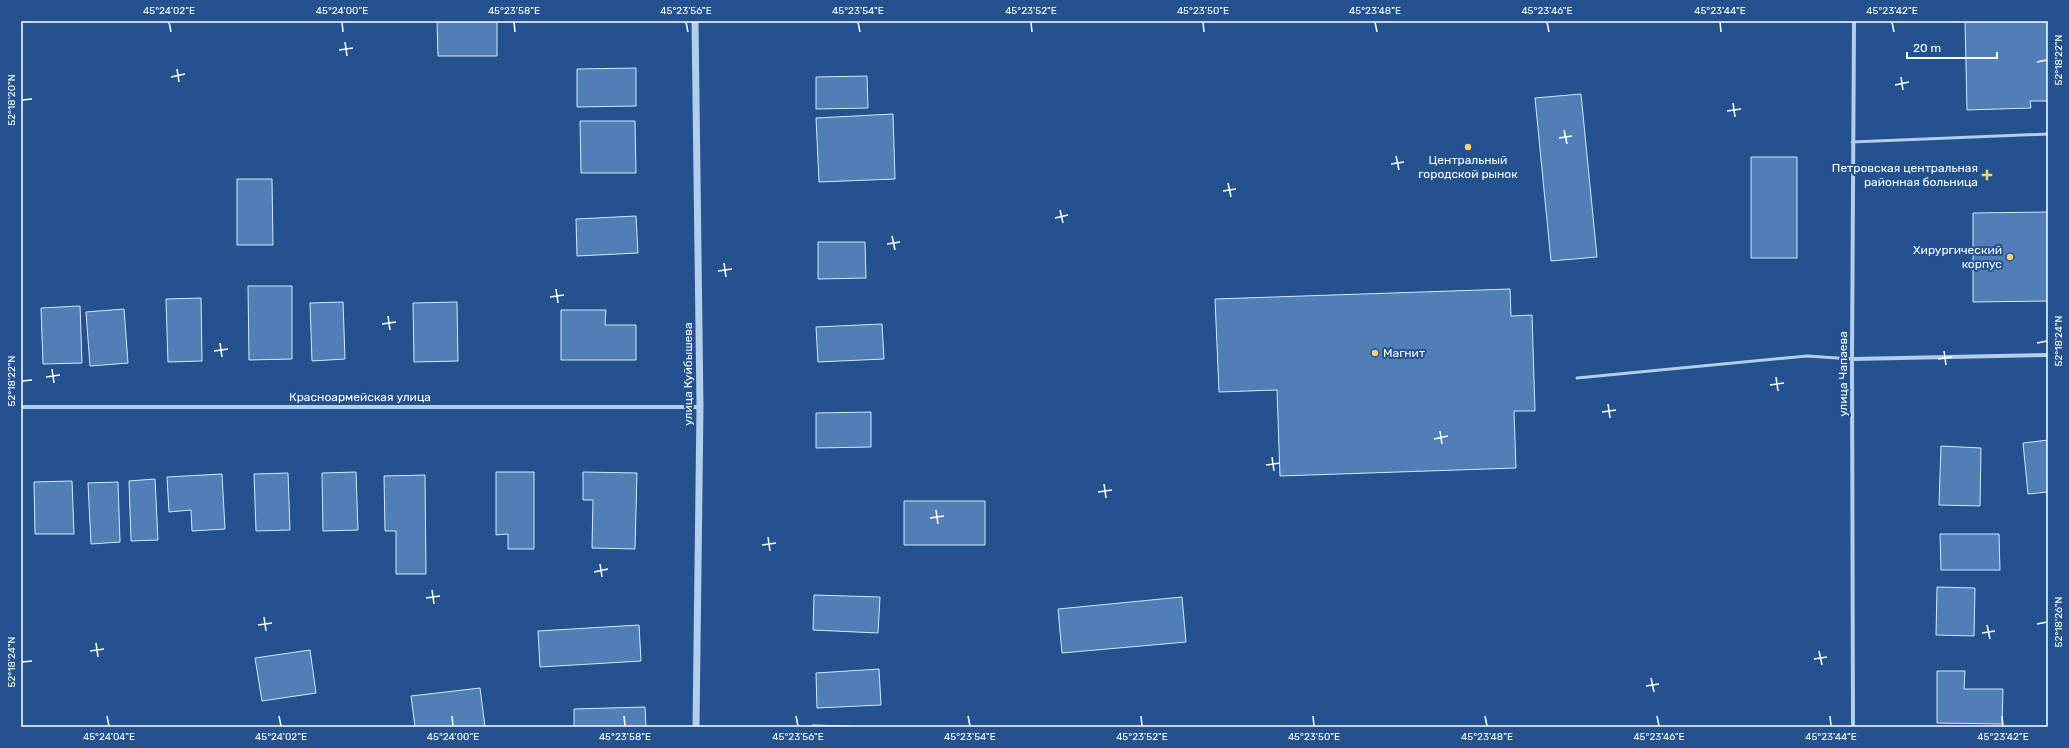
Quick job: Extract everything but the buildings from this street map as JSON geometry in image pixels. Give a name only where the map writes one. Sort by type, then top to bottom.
[{"type":"street","name":"улица Куйбышева","points":[[695,21],[700,407],[696,727]]},
{"type":"street","name":"улица Чапаева","points":[[1853,727],[1852,142],[1854,21]]},
{"type":"street","points":[[1852,359],[2048,356]]},
{"type":"street","name":"Красноармейская улица","points":[[21,407],[700,407]]},
{"type":"lane","points":[[1852,142],[2048,134]]},
{"type":"lane","points":[[1577,378],[1807,356],[1852,359]]},
{"type":"place","name":"Центральный городской рынок","points":[[1468,147]]},
{"type":"place","name":"Петровская центральная районная больница","points":[[1987,175]]},
{"type":"place","name":"Хирургический корпус","points":[[2010,257]]},
{"type":"place","name":"Магнит","points":[[1375,353]]}]
